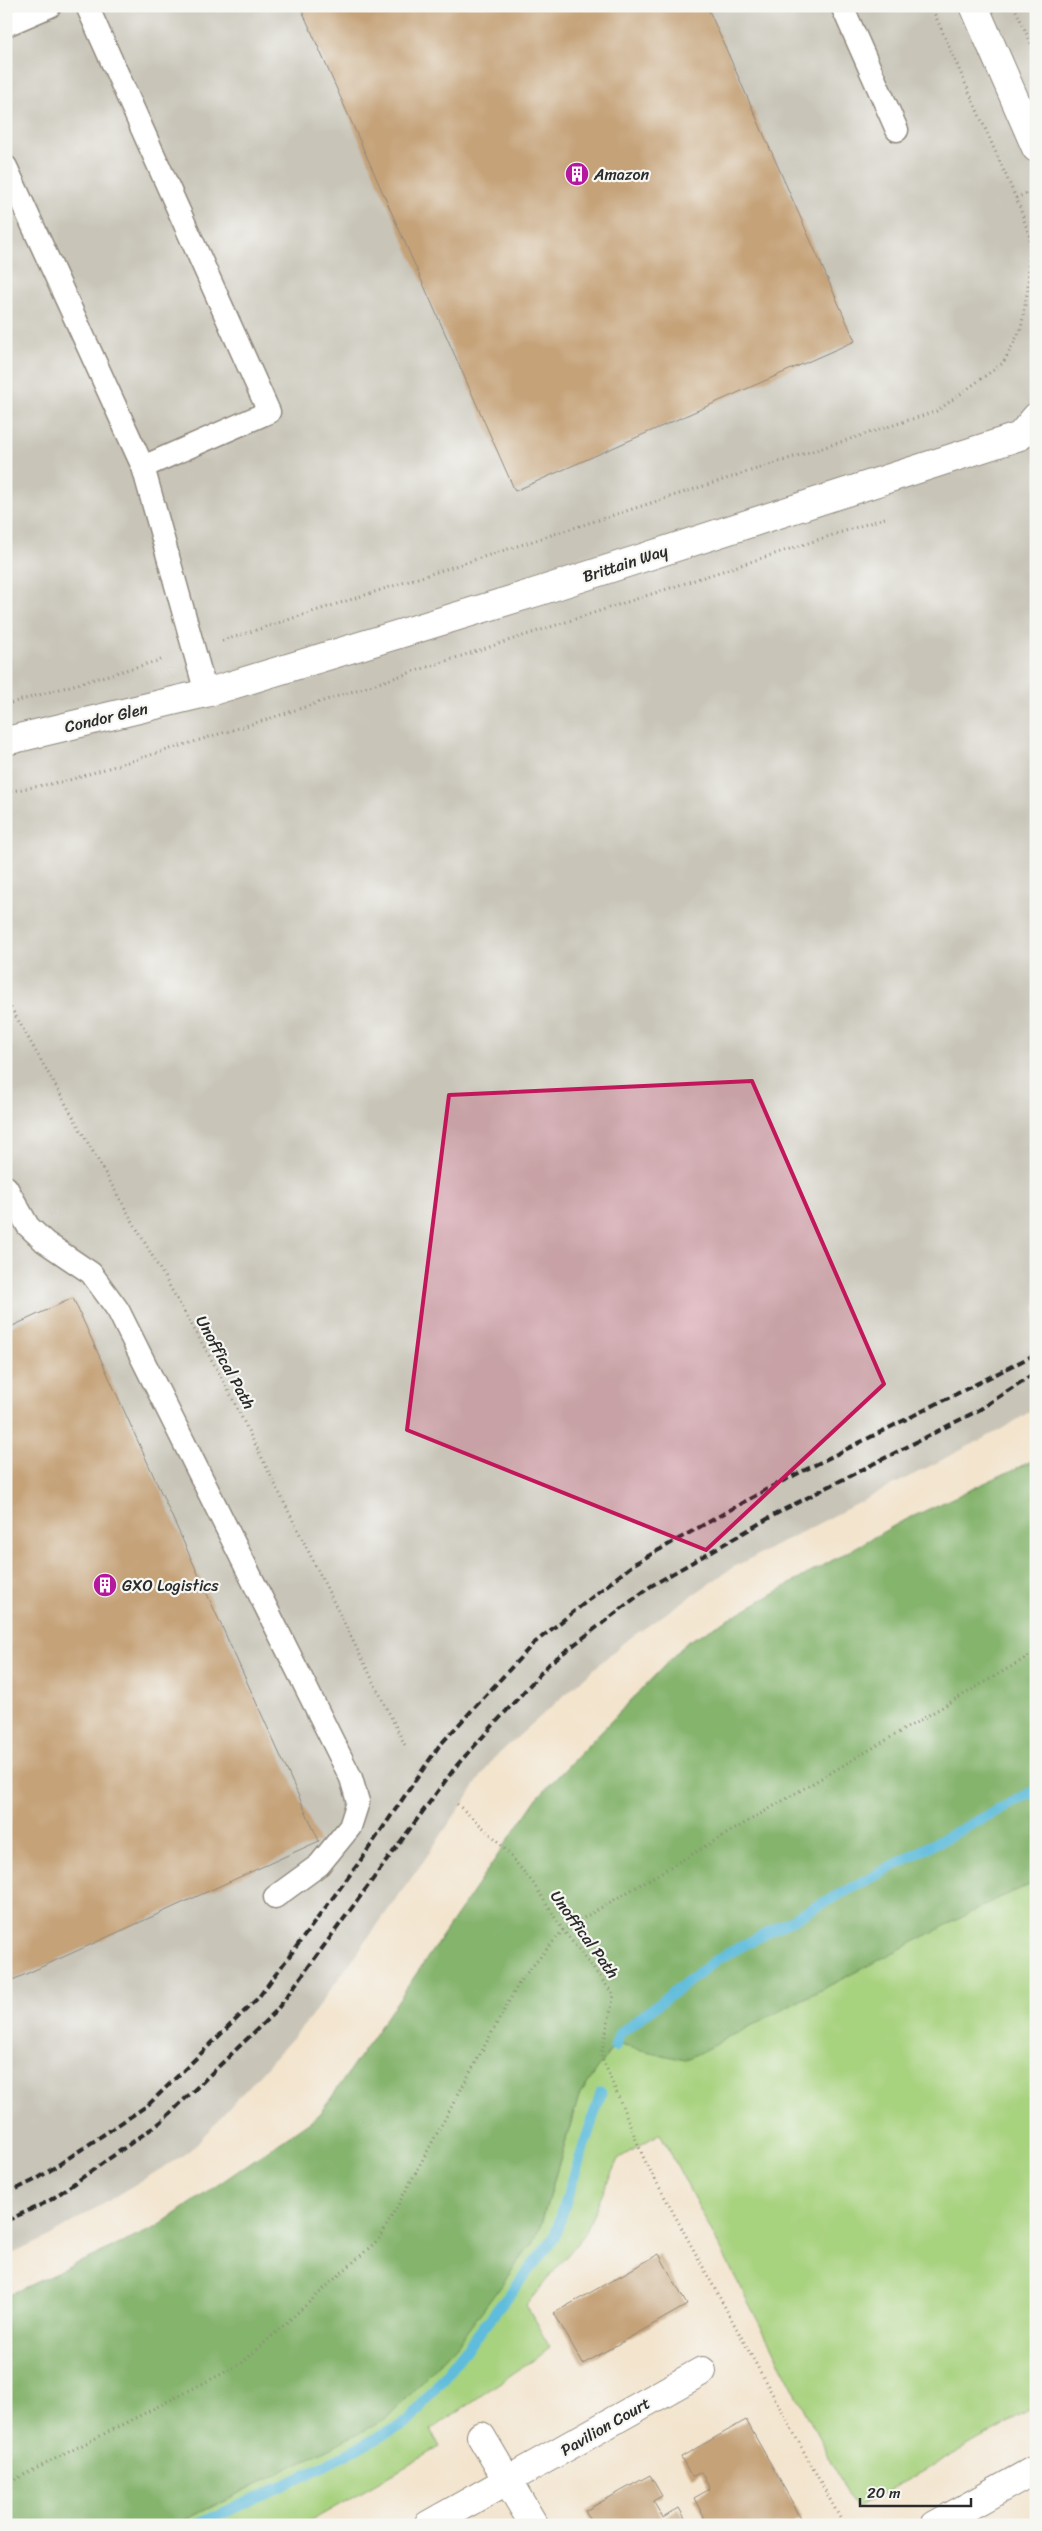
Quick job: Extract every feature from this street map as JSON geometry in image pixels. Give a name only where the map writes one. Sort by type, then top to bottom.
[{"type":"street","points":[[974,6],[1036,148]]},
{"type":"street","name":"Brittain Way","points":[[206,694],[550,588],[1020,436],[1036,417]]},
{"type":"street","name":"Condor Glen","points":[[6,741],[206,694]]},
{"type":"street","name":"Pavilion Court","points":[[428,2525],[702,2370]]},
{"type":"street","points":[[481,2436],[534,2525]]},
{"type":"street","points":[[934,2525],[1036,2469]]},
{"type":"lane","points":[[6,25],[50,6]]},
{"type":"lane","points":[[86,6],[269,412],[143,468]]},
{"type":"lane","points":[[842,6],[897,130]]},
{"type":"lane","points":[[6,167],[13,198],[143,468],[206,694]]},
{"type":"lane","points":[[6,1187],[28,1226],[45,1242],[91,1272],[118,1310],[351,1778],[358,1802],[350,1827],[319,1865],[275,1897]]},
{"type":"path","points":[[6,704],[194,650],[937,411],[1003,362],[1021,329],[1028,288],[1030,238],[1016,198],[931,6]]},
{"type":"path","points":[[1014,6],[1036,54]]},
{"type":"path","points":[[1016,198],[1036,189]]},
{"type":"path","points":[[6,792],[66,780],[268,719],[898,513]]},
{"type":"path","name":"Unoffical Path","points":[[6,999],[223,1380],[406,1747]]},
{"type":"path","points":[[6,2484],[240,2364],[380,2238],[520,1981],[563,1930],[1036,1652]]},
{"type":"path","name":"Unoffical Path","points":[[457,1804],[498,1842],[533,1883],[563,1930],[614,1995],[601,2055],[646,2161],[844,2525]]},
{"type":"highlighted area","points":[[752,1081],[884,1384],[706,1550],[407,1430],[449,1095]]},
{"type":"shaded area","points":[[6,6],[1036,6],[1036,1408],[1000,1430],[732,1568],[623,1643],[493,1759],[423,1862],[307,2022],[189,2152],[46,2238],[6,2257]]},
{"type":"green space","points":[[1036,1459],[1036,1882],[997,1899],[685,2060],[615,2044],[579,2096],[537,2237],[456,2346],[385,2420],[175,2525],[6,2525],[6,2296],[157,2227],[320,2114],[537,1798],[687,1642],[899,1523]]},
{"type":"green space","points":[[1036,1792],[1036,2407],[856,2509],[660,2133],[618,2159],[584,2235],[526,2305],[550,2348],[431,2430],[440,2447],[304,2525],[175,2525],[265,2480],[537,2237],[579,2096],[615,2044]]},
{"type":"building","name":"Amazon","points":[[300,6],[707,6],[855,341],[515,491]]},
{"type":"building","name":"GXO Logistics","points":[[73,1298],[319,1841],[6,1983],[6,1329]]},
{"type":"building","points":[[659,2254],[687,2305],[583,2364],[554,2313]]},
{"type":"building","points":[[746,2420],[801,2518],[788,2525],[708,2525],[694,2498],[710,2489],[701,2472],[692,2477],[681,2457]]},
{"type":"building","points":[[650,2475],[662,2496],[653,2501],[663,2518],[679,2508],[689,2525],[593,2525],[585,2511]]},
{"type":"waterway","points":[[615,2047],[619,2034],[716,1960],[1036,1790]]},
{"type":"waterway","points":[[197,2525],[312,2472],[409,2421],[554,2238],[601,2093]]},
{"type":"railway","points":[[6,2194],[37,2179],[148,2105],[258,1998],[358,1864],[439,1746],[533,1644],[634,1564],[769,1488],[1036,1354]]},
{"type":"railway","points":[[6,2221],[49,2201],[161,2122],[276,2011],[457,1765],[550,1663],[651,1586],[781,1511],[979,1410],[1036,1372]]},
{"type":"place","name":"Amazon","points":[[577,174]]},
{"type":"place","name":"GXO Logistics","points":[[105,1585]]}]
